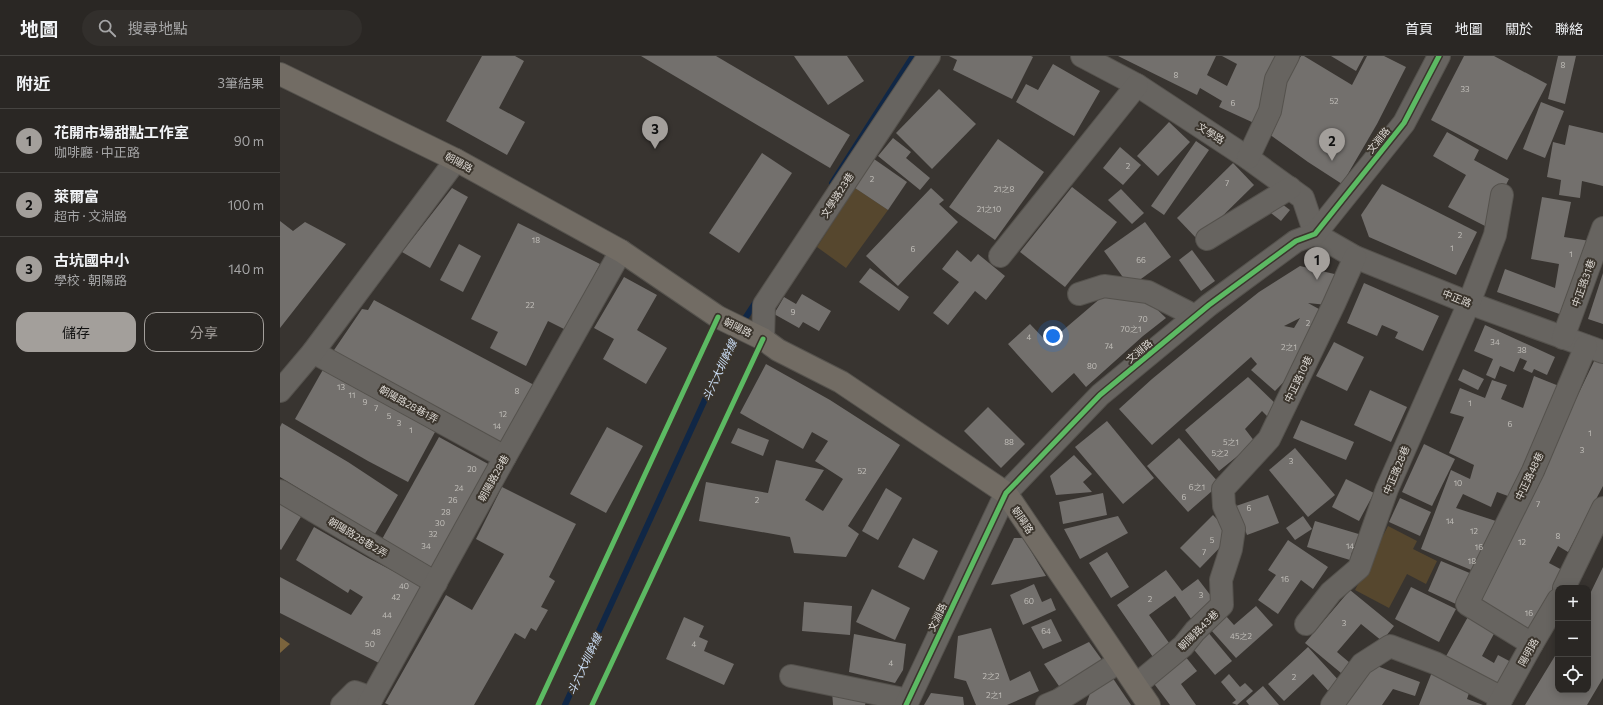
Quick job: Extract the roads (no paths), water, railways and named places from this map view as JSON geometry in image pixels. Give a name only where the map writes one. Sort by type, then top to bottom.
[{"type":"main road","name":"朝陽路","points":[[280,74],[456,160],[621,251],[718,317],[763,339],[778,350],[841,382],[1006,493],[1149,705]]},
{"type":"street","name":"文學路23巷","points":[[763,339],[764,306],[928,56]]},
{"type":"street","name":"文學路","points":[[1082,56],[1137,85],[1248,158],[1290,188],[1303,198],[1315,234]]},
{"type":"street","points":[[1248,158],[1270,110],[1276,79],[1288,56]]},
{"type":"street","name":"文淵路","points":[[907,702],[1006,493],[1100,395],[1195,316],[1296,241],[1315,234],[1404,123],[1439,56]]},
{"type":"street","points":[[1000,256],[1137,85]]},
{"type":"street","points":[[280,391],[313,352],[456,160]]},
{"type":"street","points":[[1207,239],[1290,188]]},
{"type":"street","name":"中正路28巷","points":[[1306,624],[1331,592],[1359,568],[1387,489],[1469,302],[1495,235],[1502,195]]},
{"type":"street","name":"中正路31巷","points":[[1563,338],[1603,228]]},
{"type":"street","name":"中正路","points":[[1315,234],[1355,257],[1469,302],[1595,349]]},
{"type":"street","name":"朝陽路28巷","points":[[370,702],[504,457],[621,251]]},
{"type":"street","name":"中正路10巷","points":[[1223,489],[1269,439],[1355,257]]},
{"type":"street","points":[[1080,294],[1104,286],[1148,292],[1195,316]]},
{"type":"street","name":"中正路48巷","points":[[1532,644],[1467,604],[1595,349]]},
{"type":"street","name":"朝陽路28巷1弄","points":[[313,352],[504,457]]},
{"type":"street","name":"朝陽路43巷","points":[[1136,686],[1183,646],[1195,631],[1222,605],[1221,580],[1231,549],[1234,529],[1224,506],[1223,489]]},
{"type":"street","name":"朝陽路28巷2弄","points":[[280,491],[436,583]]},
{"type":"street","points":[[1565,585],[1603,508]]},
{"type":"street","name":"陽明路","points":[[1500,702],[1555,605]]},
{"type":"street","points":[[1332,705],[1362,664],[1390,646],[1435,663],[1500,702]]},
{"type":"street","points":[[1056,703],[1119,662]]},
{"type":"street","points":[[791,676],[907,702]]},
{"type":"street","points":[[342,705],[356,692],[370,702]]},
{"type":"waterway","name":"斗六大圳幹線","points":[[832,183],[913,56]]},
{"type":"waterway","name":"斗六大圳幹線","points":[[565,705],[735,334],[757,300]]},
{"type":"place","name":"古坑國中小","points":[[655,149]]},
{"type":"place","name":"萊爾富","points":[[1332,161]]},
{"type":"place","name":"花開市場甜點工作室","points":[[1317,280]]}]
